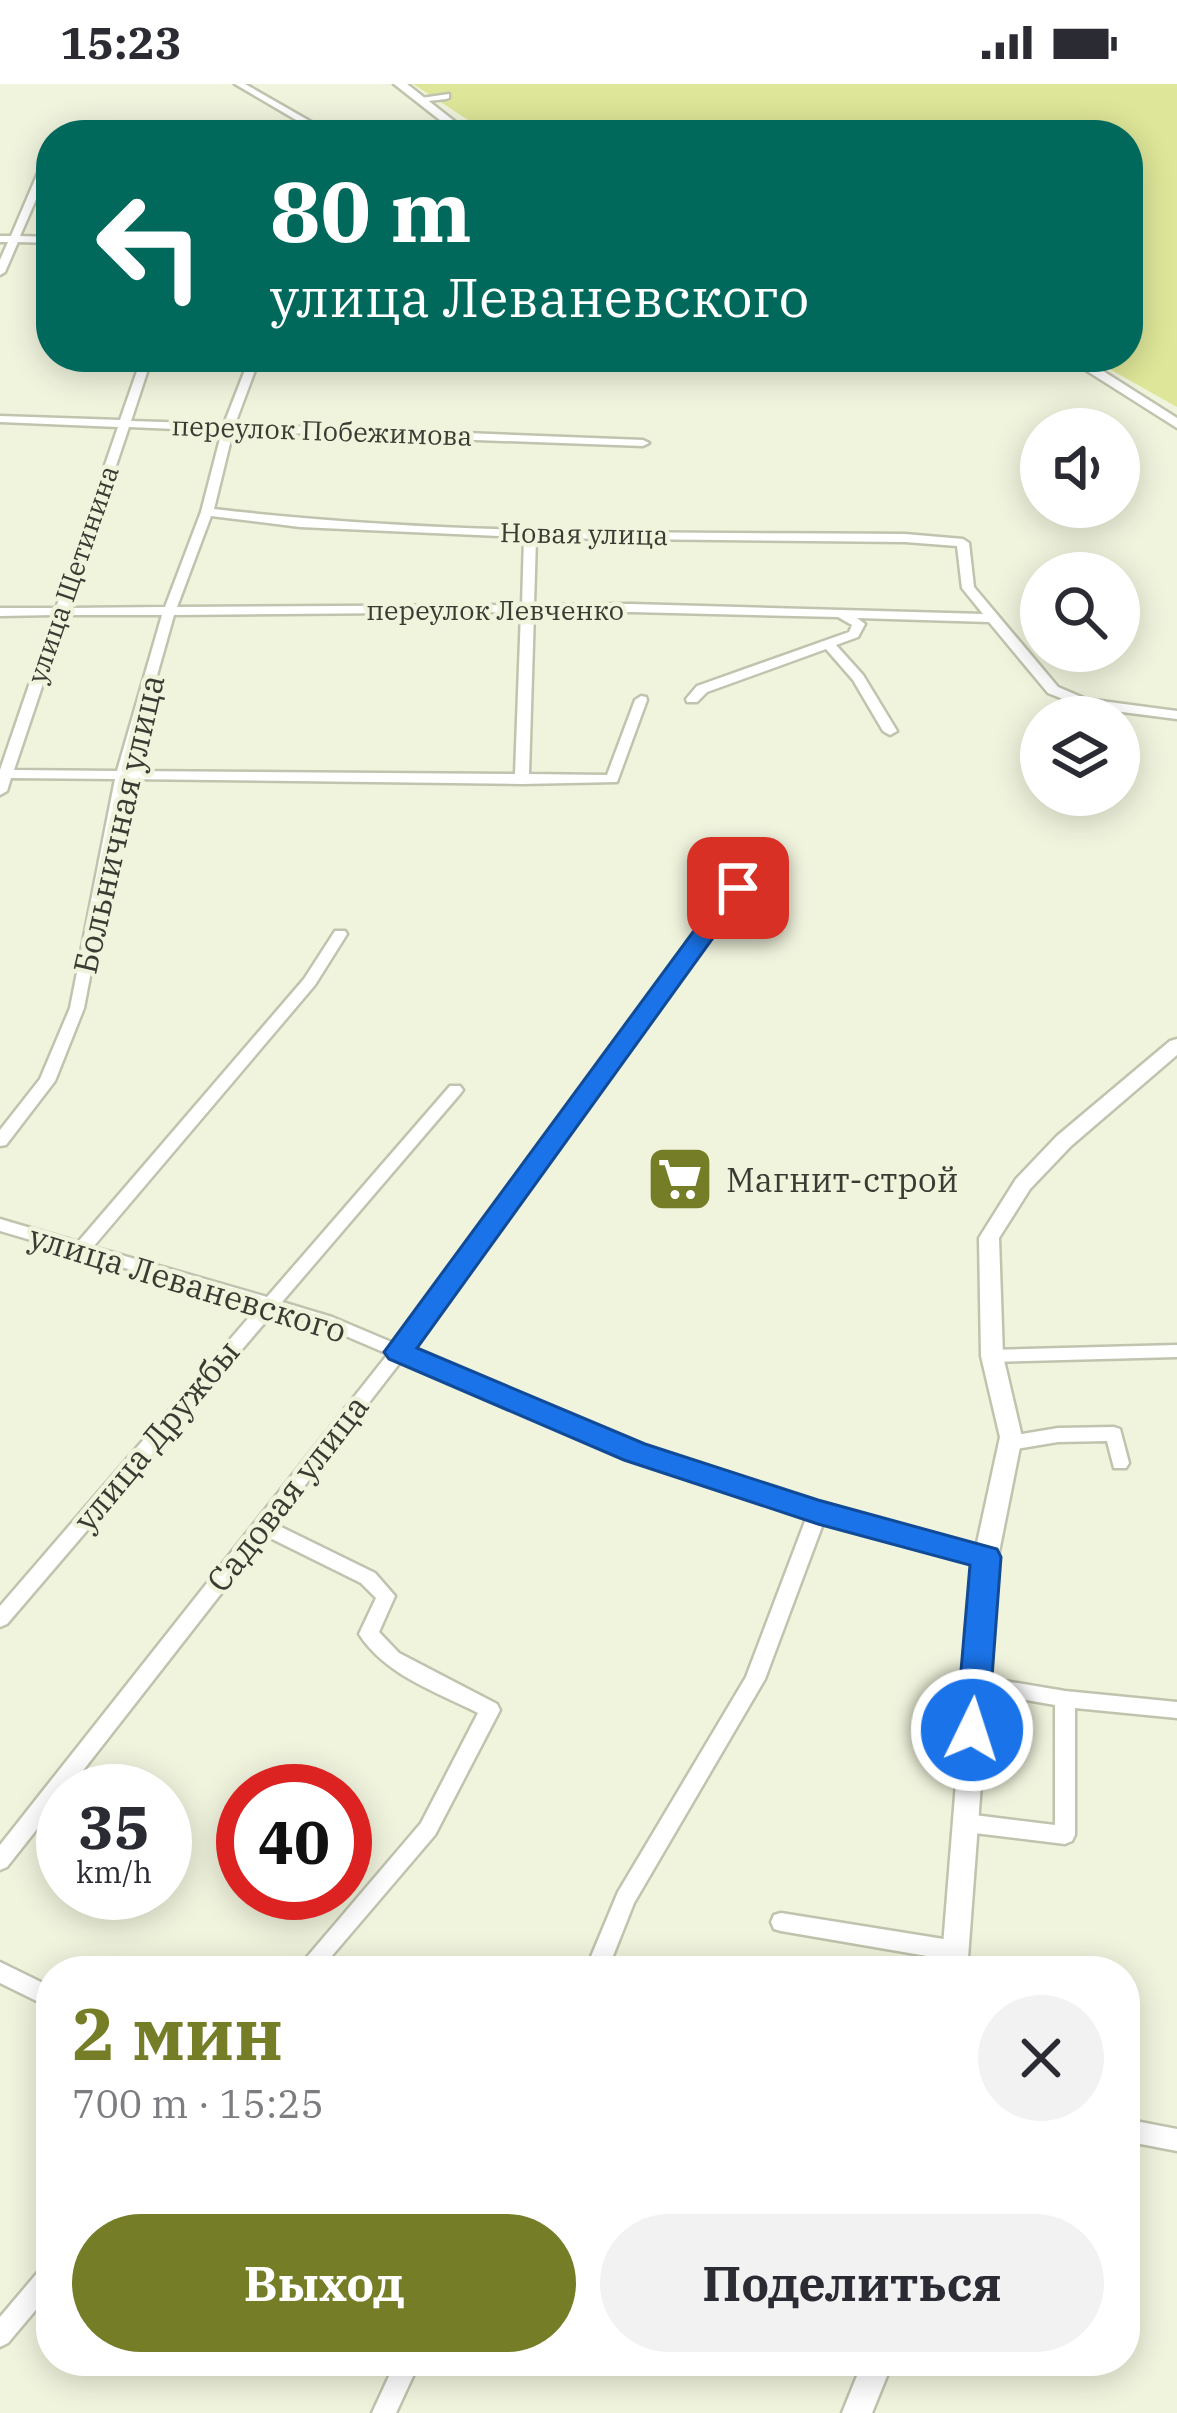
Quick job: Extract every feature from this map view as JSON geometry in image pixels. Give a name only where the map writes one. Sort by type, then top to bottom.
[{"type":"street","points":[[239,84],[303,120]]},
{"type":"street","points":[[400,84],[446,120]]},
{"type":"street","points":[[419,99],[446,96]]},
{"type":"street","points":[[0,272],[36,189]]},
{"type":"street","points":[[0,239],[36,240]]},
{"type":"street","name":"улица Щетинина","points":[[0,791],[141,372]]},
{"type":"street","name":"Больничная улица","points":[[0,1142],[47,1082],[76,1008],[122,777],[169,612],[207,512],[229,425],[249,372]]},
{"type":"street","points":[[1096,372],[1177,424]]},
{"type":"street","name":"переулок Побежимова","points":[[0,419],[643,443]]},
{"type":"street","name":"Новая улица","points":[[207,512],[300,523],[530,534],[905,538],[963,543],[968,588],[989,618]]},
{"type":"street","points":[[522,780],[530,534]]},
{"type":"street","name":"переулок Левченко","points":[[0,612],[529,609],[989,618]]},
{"type":"street","points":[[841,615],[859,624],[854,634]]},
{"type":"street","points":[[692,699],[718,682],[917,615]]},
{"type":"street","points":[[989,618],[1053,690],[1083,704],[1177,715]]},
{"type":"street","points":[[830,646],[858,678],[890,731]]},
{"type":"street","points":[[3,774],[612,779],[641,700]]},
{"type":"street","name":"Садовая улица","points":[[0,1862],[399,1352],[738,888]]},
{"type":"street","points":[[80,1251],[310,982],[340,934]]},
{"type":"street","points":[[955,1956],[986,1557],[1010,1443],[992,1356],[988,1238],[1023,1184],[1064,1141],[1177,1045]]},
{"type":"street","name":"улица Дружбы","points":[[0,1619],[455,1090]]},
{"type":"street","name":"улица Леваневского","points":[[0,1225],[326,1321],[634,1452],[818,1512],[986,1557]]},
{"type":"street","points":[[992,1356],[1177,1351]]},
{"type":"street","points":[[1010,1443],[1058,1435],[1114,1434],[1120,1463]]},
{"type":"street","points":[[602,1956],[625,1899],[755,1679],[818,1512]]},
{"type":"street","points":[[261,1525],[368,1578],[386,1596],[369,1634],[392,1659],[490,1710],[428,1829],[320,1956]]},
{"type":"street","points":[[975,1684],[1177,1710]]},
{"type":"street","points":[[966,1823],[1065,1835],[1065,1699]]},
{"type":"street","points":[[781,1922],[933,1956]]},
{"type":"street","points":[[0,1972],[36,1990]]},
{"type":"street","points":[[1140,2133],[1177,2140]]},
{"type":"street","points":[[0,2335],[36,2292]]},
{"type":"street","points":[[384,2413],[401,2376]]},
{"type":"street","points":[[857,2413],[872,2376]]},
{"type":"green space","points":[[413,84],[1177,84],[1177,407],[1115,372],[1143,372],[1143,120],[468,120]]},
{"type":"place","name":"Магнит-строй","points":[[680,1179]]},
{"type":"route","points":[[738,888],[399,1352],[634,1452],[818,1512],[986,1557],[972,1730]]}]
